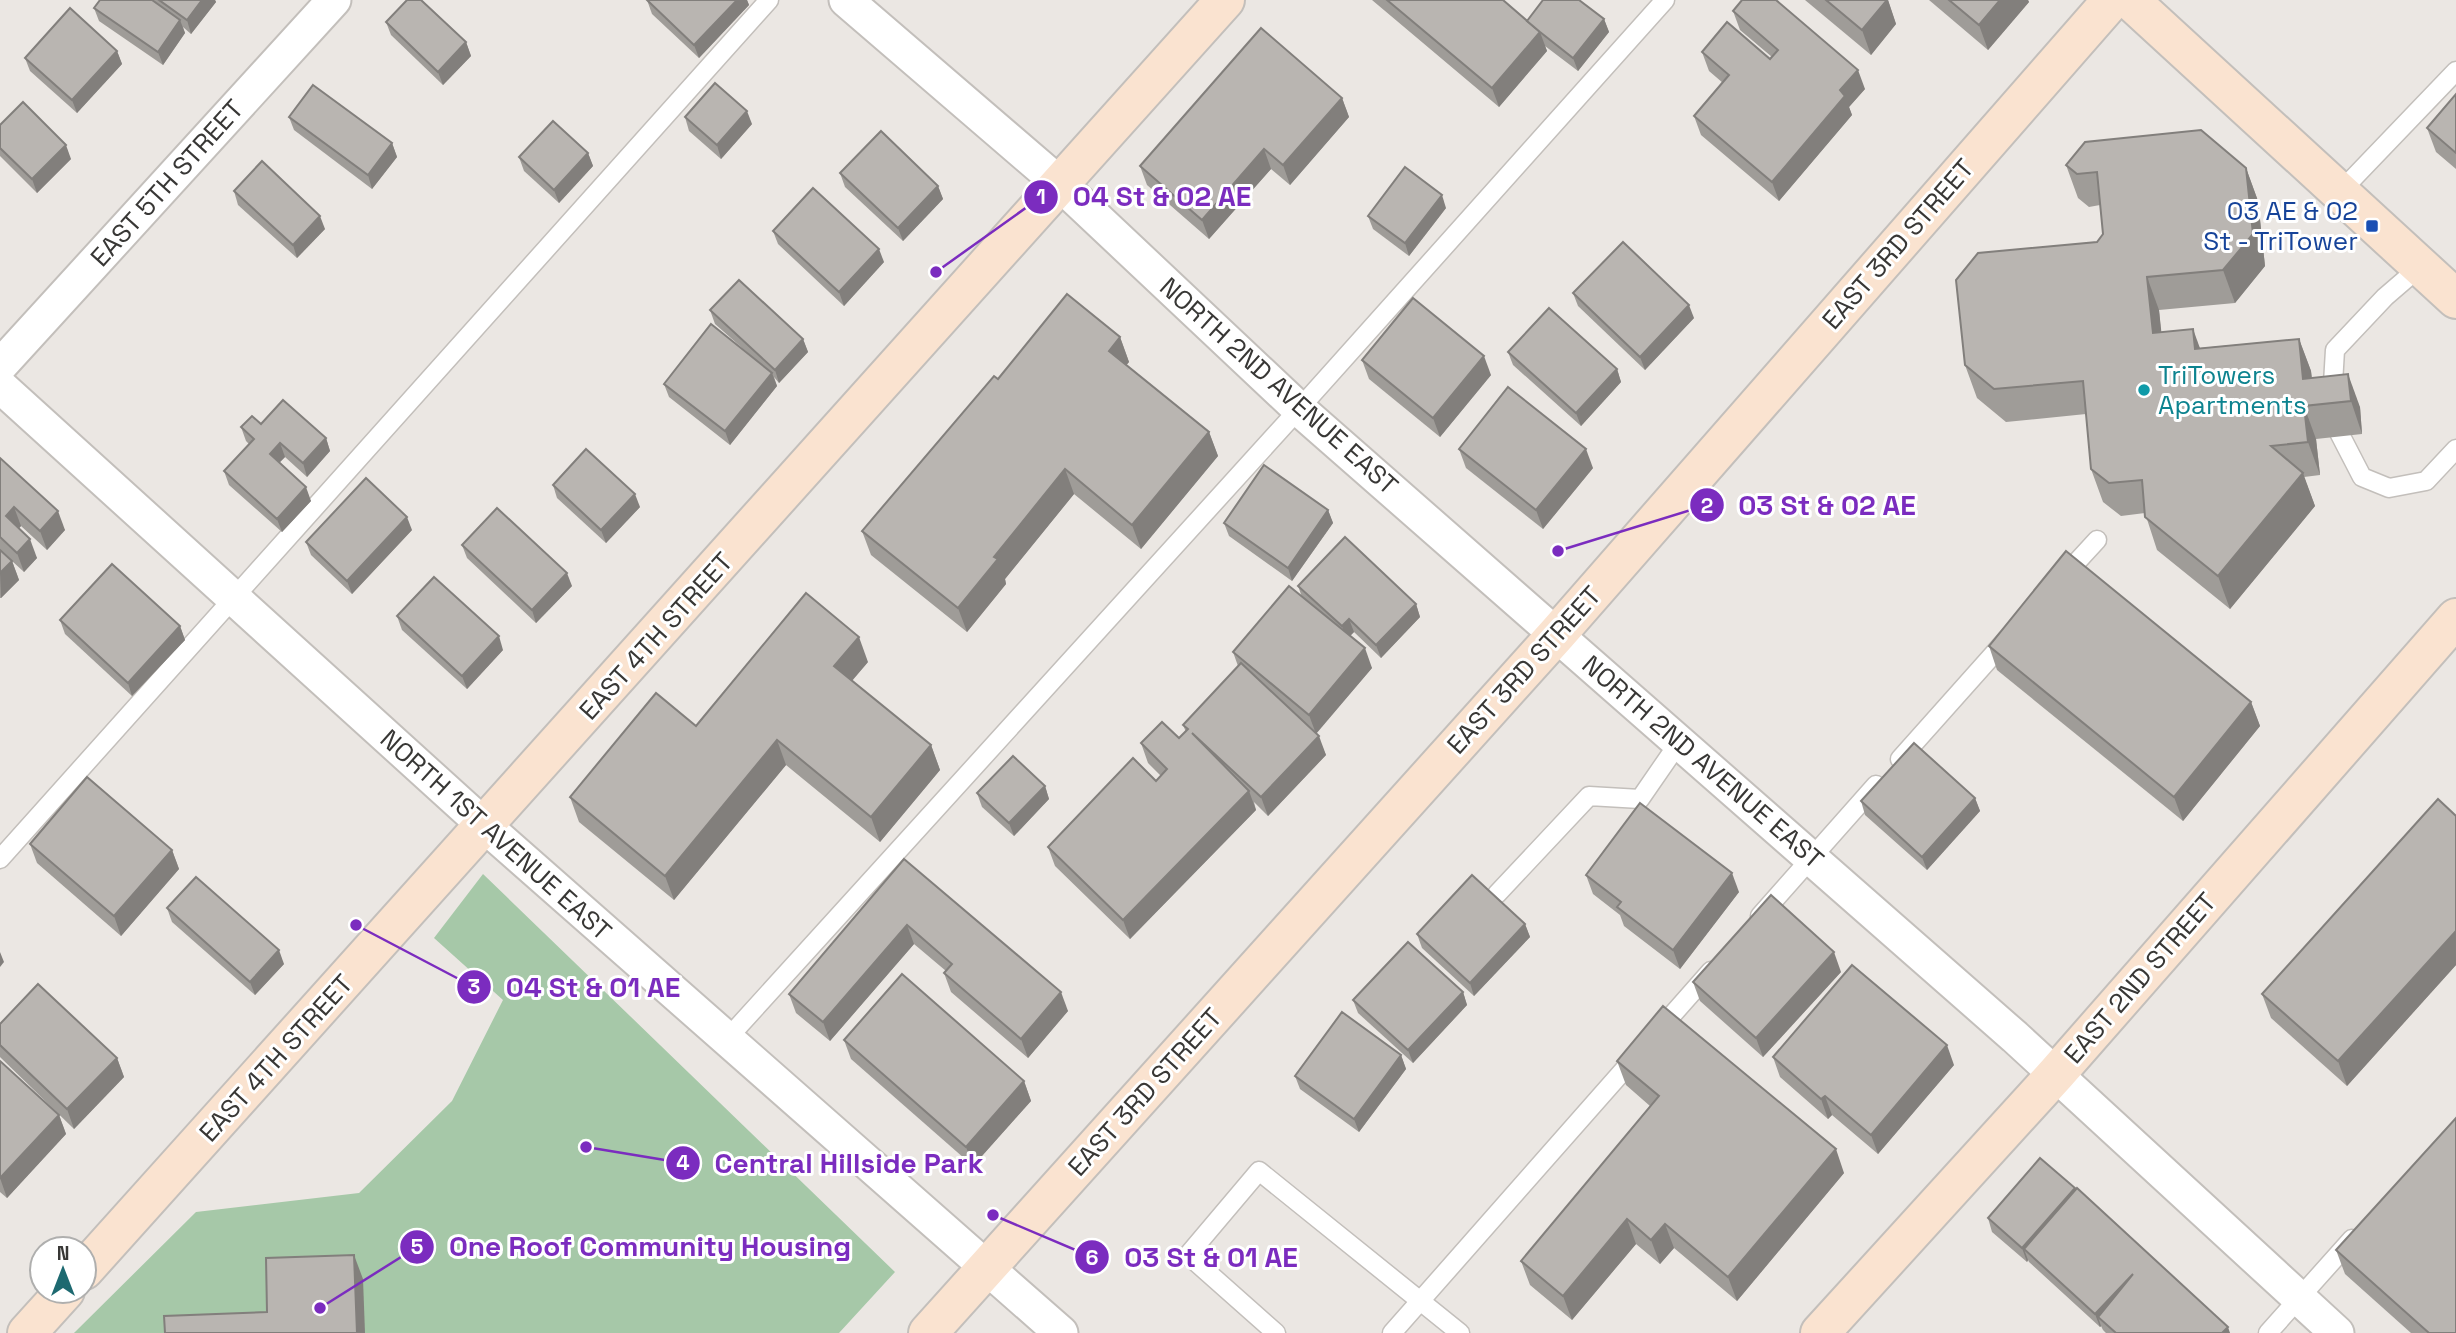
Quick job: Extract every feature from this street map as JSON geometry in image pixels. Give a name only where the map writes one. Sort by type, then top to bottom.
[{"type":"street","name":"EAST 5TH STREET","points":[[0,366],[334,0]]},
{"type":"street","name":"NORTH 2ND AVENUE EAST","points":[[846,0],[1060,184],[1299,409],[2056,1074],[2337,1333]]},
{"type":"street","name":"EAST 4TH STREET","points":[[98,1255],[485,827],[1225,0]]},
{"type":"street","name":"EAST 3RD STREET","points":[[928,1333],[1557,634],[2112,0]]},
{"type":"street","points":[[2130,0],[2456,299]]},
{"type":"street","name":"NORTH 1ST AVENUE EAST","points":[[0,386],[485,827],[1061,1333]]},
{"type":"street","name":"EAST 2ND STREET","points":[[1820,1333],[2056,1074],[2456,618]]},
{"type":"street","points":[[27,1333],[52,1305]]},
{"type":"lane","points":[[0,859],[769,0]]},
{"type":"lane","points":[[727,1039],[1299,409],[1665,0]]},
{"type":"lane","points":[[2339,192],[2456,71]]},
{"type":"lane","points":[[2421,266],[2385,297],[2335,350],[2331,417],[2362,477],[2389,488],[2426,481],[2456,449]]},
{"type":"lane","points":[[2051,591],[2097,540]]},
{"type":"lane","points":[[1748,929],[2023,622]]},
{"type":"lane","points":[[1497,894],[1588,796],[1640,799],[1680,741]]},
{"type":"lane","points":[[1392,1333],[1721,960]]},
{"type":"lane","points":[[1276,1333],[1188,1255],[1259,1171],[1460,1333]]},
{"type":"lane","points":[[2268,1333],[2366,1223]]},
{"type":"green space","points":[[483,874],[895,1272],[839,1333],[74,1333],[196,1212],[359,1193],[452,1101],[503,1000],[434,938]]},
{"type":"building","points":[[100,0],[152,0],[180,20],[158,52],[94,8]]},
{"type":"building","points":[[159,0],[202,0],[187,20]]},
{"type":"building","points":[[407,0],[421,0],[466,42],[438,72],[386,22]]},
{"type":"building","points":[[647,0],[737,0],[694,45]]},
{"type":"building","points":[[1387,0],[1503,0],[1540,32],[1492,88]]},
{"type":"building","points":[[1543,0],[1579,0],[1604,19],[1573,58],[1527,21]]},
{"type":"building","points":[[1742,0],[1776,0],[1858,70],[1840,90],[1845,96],[1772,182],[1694,116],[1729,75],[1702,52],[1727,22],[1770,59],[1778,50],[1733,11]]},
{"type":"building","points":[[1826,0],[1887,0],[1862,30]]},
{"type":"building","points":[[1949,0],[2000,0],[1979,25]]},
{"type":"building","points":[[70,8],[117,51],[72,100],[25,58]]},
{"type":"building","points":[[1261,28],[1342,98],[1283,165],[1264,149],[1202,220],[1140,166]]},
{"type":"building","points":[[715,83],[747,111],[717,145],[685,117]]},
{"type":"building","points":[[313,85],[392,143],[368,175],[289,117]]},
{"type":"building","points":[[2456,94],[2456,153],[2427,128]]},
{"type":"building","points":[[23,102],[66,145],[32,179],[0,148],[0,125]]},
{"type":"building","points":[[553,121],[588,153],[554,190],[519,157]]},
{"type":"building","name":"TriTowers Apartments","points":[[2201,130],[2246,168],[2253,234],[2223,270],[2147,277],[2153,333],[2193,329],[2195,349],[2299,339],[2303,379],[2348,374],[2351,401],[2304,406],[2308,442],[2271,446],[2303,473],[2218,576],[2145,517],[2142,480],[2109,483],[2091,469],[2083,381],[1994,389],[1965,365],[1956,280],[1978,253],[2097,242],[2103,234],[2097,172],[2077,174],[2066,165],[2085,142]]},
{"type":"building","points":[[881,131],[938,186],[898,228],[840,173]]},
{"type":"building","points":[[262,161],[320,216],[293,245],[234,191]]},
{"type":"building","points":[[1405,167],[1442,195],[1405,243],[1368,216]]},
{"type":"building","points":[[813,188],[879,249],[839,292],[773,231]]},
{"type":"building","points":[[1623,242],[1689,305],[1640,357],[1573,293]]},
{"type":"building","points":[[739,280],[803,339],[775,370],[710,310]]},
{"type":"building","points":[[1067,294],[1120,337],[1109,351],[1209,432],[1132,525],[1065,469],[994,557],[998,559],[958,608],[862,531],[994,376],[998,379]]},
{"type":"building","points":[[1413,298],[1484,356],[1433,418],[1362,360]]},
{"type":"building","points":[[1549,308],[1617,369],[1576,413],[1508,352]]},
{"type":"building","points":[[711,324],[772,373],[725,431],[664,384]]},
{"type":"building","points":[[1508,387],[1586,449],[1536,510],[1459,449]]},
{"type":"building","points":[[283,400],[326,438],[303,463],[280,443],[270,454],[306,487],[277,519],[224,471],[254,439],[241,427],[252,416],[261,424]]},
{"type":"building","points":[[586,449],[635,494],[601,530],[553,485]]},
{"type":"building","points":[[0,458],[58,511],[40,531],[14,507],[6,516],[30,539],[17,553],[0,537]]},
{"type":"building","points":[[1264,465],[1328,510],[1288,568],[1224,523]]},
{"type":"building","points":[[366,478],[407,517],[347,581],[306,542]]},
{"type":"building","points":[[497,508],[567,573],[532,610],[462,545]]},
{"type":"building","points":[[1345,537],[1416,604],[1376,645],[1349,619],[1342,626],[1298,586]]},
{"type":"building","points":[[0,550],[12,561],[0,573]]},
{"type":"building","points":[[2066,551],[2251,702],[2174,797],[1989,646]]},
{"type":"building","points":[[112,564],[180,626],[128,683],[60,620]]},
{"type":"building","points":[[434,577],[499,636],[462,676],[397,616]]},
{"type":"building","points":[[1289,586],[1365,648],[1309,715],[1233,652]]},
{"type":"building","points":[[806,593],[859,637],[834,666],[931,745],[871,817],[777,740],[665,876],[570,797],[656,693],[696,726]]},
{"type":"building","points":[[1241,663],[1319,736],[1261,797],[1192,733],[1249,791],[1123,920],[1048,847],[1133,758],[1156,781],[1167,769],[1141,743],[1162,722],[1179,738],[1188,729],[1183,725]]},
{"type":"building","points":[[1914,743],[1975,798],[1922,857],[1861,801]]},
{"type":"building","points":[[1013,756],[1045,786],[1009,823],[977,793]]},
{"type":"building","points":[[87,777],[172,850],[114,916],[30,844]]},
{"type":"building","points":[[2438,799],[2456,816],[2456,931],[2338,1061],[2262,994]]},
{"type":"building","points":[[1640,803],[1732,873],[1673,950],[1617,907],[1621,902],[1586,875]]},
{"type":"building","points":[[904,859],[1061,992],[1021,1039],[944,973],[952,964],[907,925],[823,1022],[789,994]]},
{"type":"building","points":[[1472,875],[1525,924],[1470,983],[1417,934]]},
{"type":"building","points":[[196,877],[279,950],[250,982],[167,908]]},
{"type":"building","points":[[1771,895],[1834,952],[1756,1038],[1693,982]]},
{"type":"building","points":[[1408,942],[1463,992],[1408,1050],[1353,1000]]},
{"type":"building","points":[[1852,965],[1947,1045],[1871,1135],[1825,1096],[1821,1099],[1773,1057]]},
{"type":"building","points":[[902,974],[1024,1081],[966,1147],[844,1040]]},
{"type":"building","points":[[38,984],[117,1058],[67,1109],[0,1045],[0,1024]]},
{"type":"building","points":[[1663,1006],[1836,1149],[1728,1277],[1665,1224],[1651,1240],[1627,1219],[1563,1296],[1521,1261],[1659,1096],[1617,1061]]},
{"type":"building","points":[[1342,1012],[1401,1055],[1354,1119],[1295,1076]]},
{"type":"building","points":[[0,1061],[59,1115],[0,1178]]},
{"type":"building","points":[[2456,1118],[2456,1333],[2429,1333],[2336,1250]]},
{"type":"building","points":[[2040,1158],[2075,1188],[2022,1248],[1988,1218]]},
{"type":"building","points":[[2077,1188],[2228,1327],[2222,1333],[2116,1333],[2098,1317],[2133,1274],[2095,1314],[2024,1249]]},
{"type":"building","points":[[354,1255],[357,1333],[165,1333],[164,1316],[267,1312],[266,1258]]},
{"type":"place","name":"03 AE & 02 St - TriTower","points":[[2372,226]]},
{"type":"place","name":"04 St & 02 AE","points":[[936,272]]},
{"type":"place","name":"TriTowers Apartments","points":[[2144,390]]},
{"type":"place","name":"03 St & 02 AE","points":[[1558,551]]},
{"type":"place","name":"04 St & 01 AE","points":[[356,925]]},
{"type":"place","name":"Central Hillside Park","points":[[586,1147]]},
{"type":"place","name":"03 St & 01 AE","points":[[993,1215]]},
{"type":"place","name":"One Roof Community Housing","points":[[320,1308]]}]
